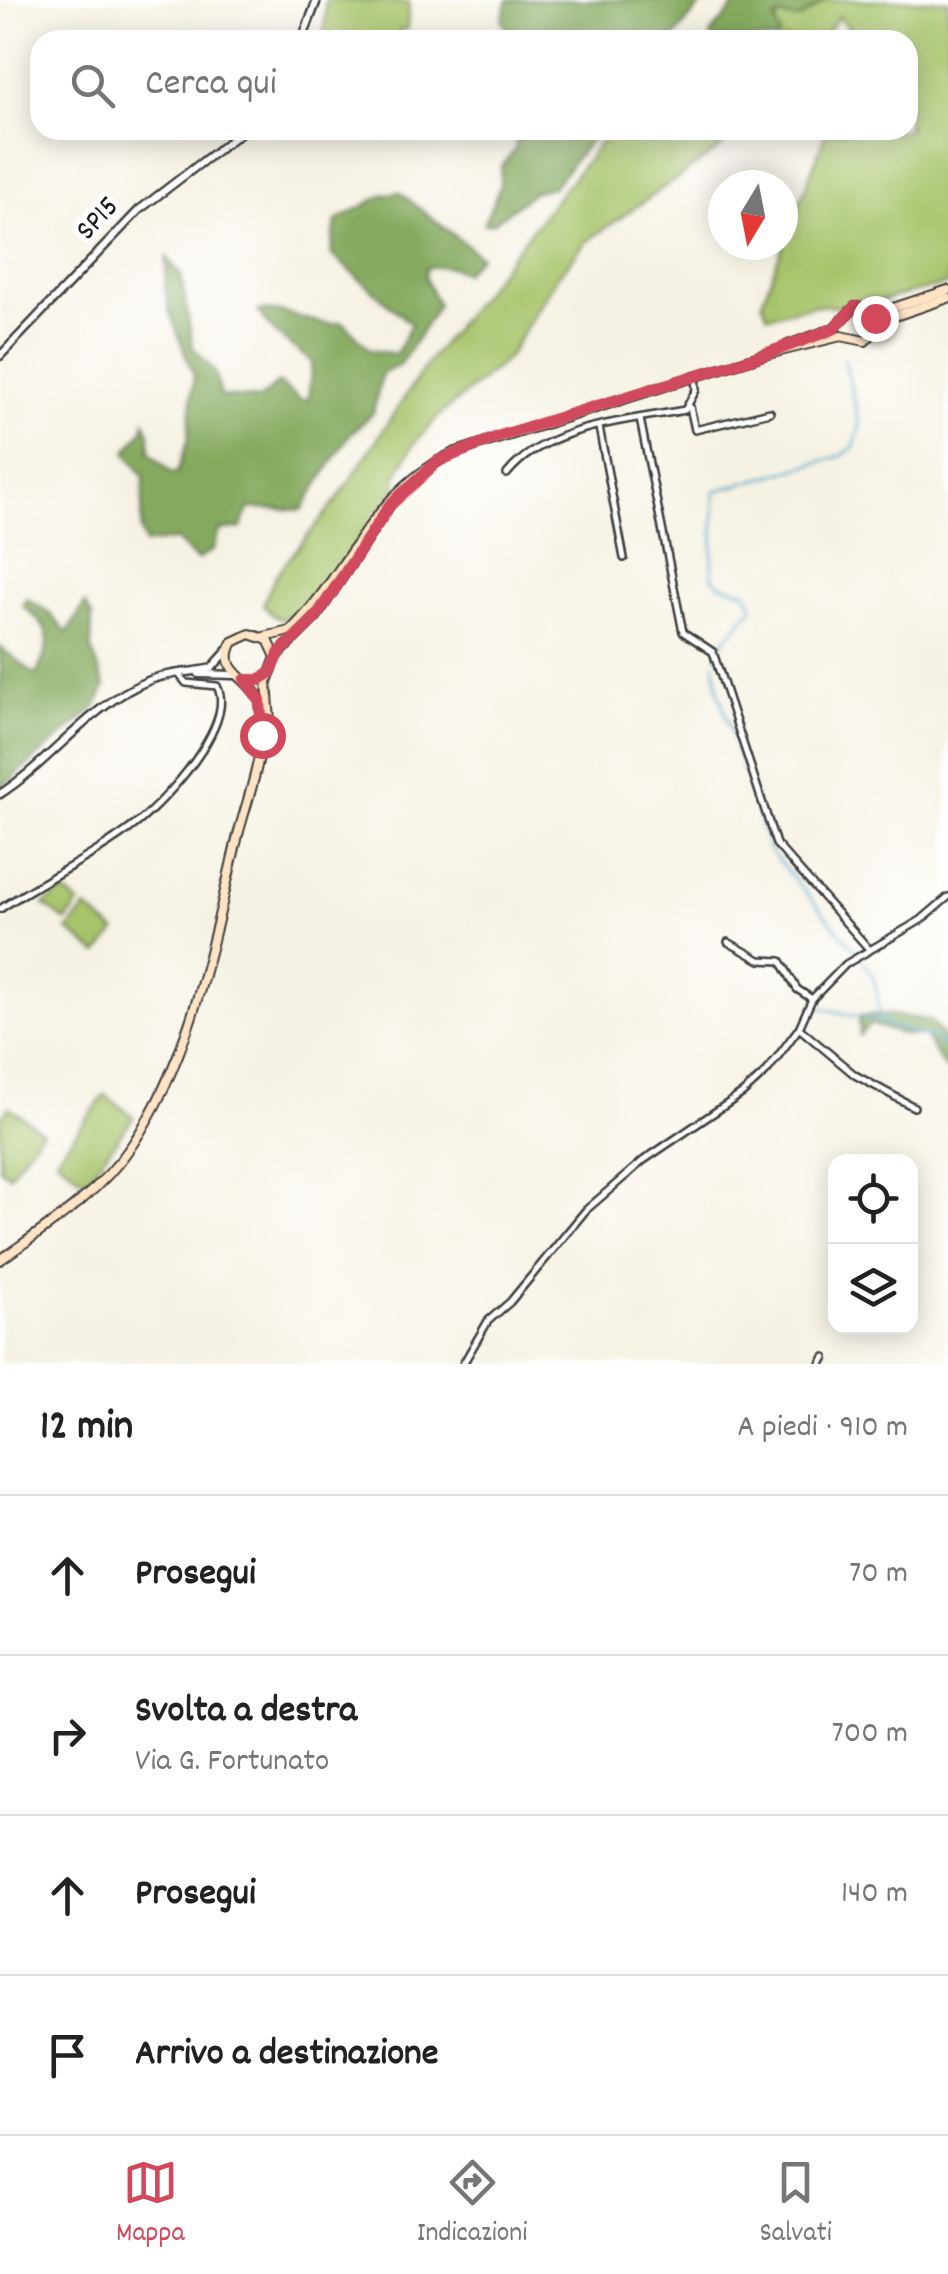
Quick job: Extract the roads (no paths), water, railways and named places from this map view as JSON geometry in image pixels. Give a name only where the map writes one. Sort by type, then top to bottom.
[{"type":"main road","points":[[760,356],[833,329],[855,307],[884,312],[948,294]]},
{"type":"main road","points":[[258,754],[262,709],[256,692],[235,675],[228,663],[230,648],[245,634],[283,636],[296,624],[384,503],[419,471],[500,436],[760,356],[830,338],[864,341],[886,320],[948,294]]},
{"type":"main road","points":[[867,309],[875,318],[876,329]]},
{"type":"main road","points":[[842,318],[842,330],[848,338]]},
{"type":"main road","points":[[0,1260],[110,1174],[150,1115],[170,1074],[206,966],[258,754],[270,721],[267,676],[276,658],[316,617],[390,505],[438,461]]},
{"type":"main road","points":[[264,637],[276,658]]},
{"type":"main road","points":[[245,680],[267,676]]},
{"type":"street","points":[[306,30],[316,0]]},
{"type":"street","name":"SP15","points":[[0,356],[139,210],[231,140]]},
{"type":"street","points":[[696,376],[690,406],[696,430],[770,412]]},
{"type":"street","points":[[507,474],[519,460],[547,443],[599,426],[690,406]]},
{"type":"street","points":[[640,419],[682,632],[714,655],[776,844],[868,949]]},
{"type":"street","points":[[599,426],[624,558]]},
{"type":"street","points":[[0,794],[18,782],[74,728],[131,689],[178,673],[217,666],[230,648]]},
{"type":"street","points":[[188,672],[235,675]]},
{"type":"street","points":[[0,909],[138,823],[180,777],[214,731],[221,696],[217,686],[186,684],[178,673]]},
{"type":"street","points":[[463,1364],[488,1321],[510,1302],[586,1210],[644,1160],[743,1093],[767,1071],[799,1028],[812,999],[846,964],[921,920],[948,898]]},
{"type":"street","points":[[728,942],[760,960],[781,961],[797,989],[812,999]]},
{"type":"street","points":[[799,1028],[855,1075],[914,1107]]},
{"type":"waterway","points":[[717,657],[719,647],[753,607],[747,592],[719,584],[712,576],[715,491],[841,456],[854,447],[860,426],[844,359]]},
{"type":"waterway","points":[[715,664],[718,690],[770,851],[856,951]]},
{"type":"waterway","points":[[862,959],[876,987],[886,1025],[936,1039],[948,1049]]},
{"type":"waterway","points":[[814,1006],[880,1022]]}]
